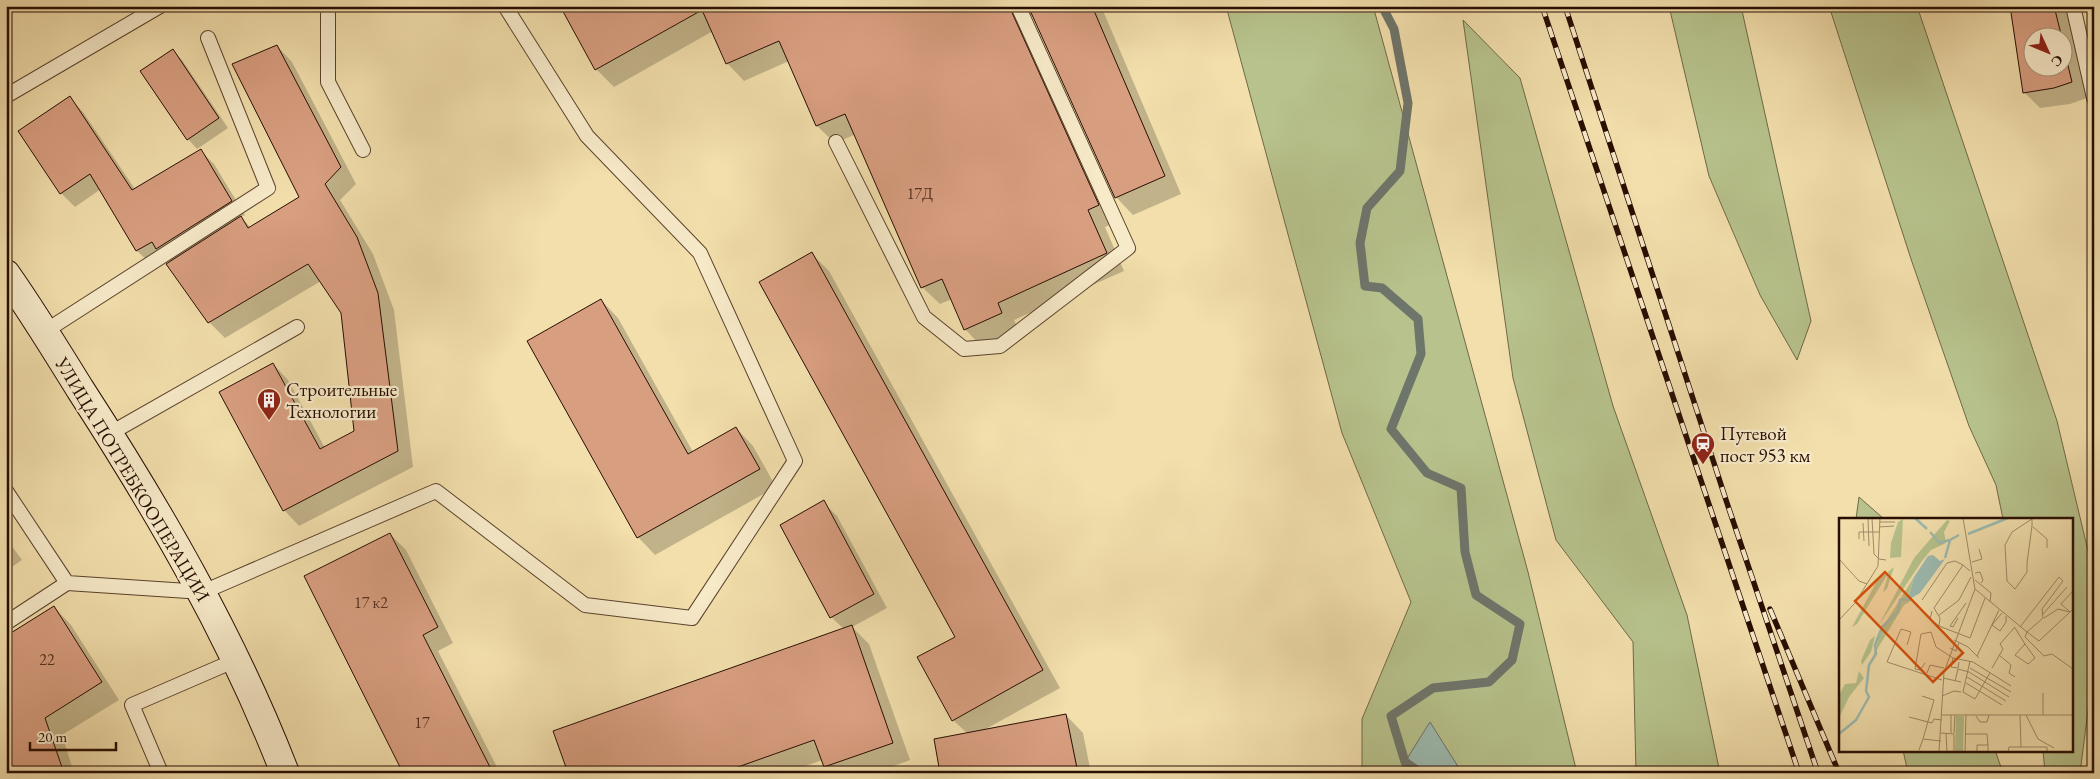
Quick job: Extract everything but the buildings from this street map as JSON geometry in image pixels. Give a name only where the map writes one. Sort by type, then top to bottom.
[{"type":"main road","name":"УЛИЦА ПОТРЕБКООПЕРАЦИИ","points":[[6,274],[109,434],[203,592],[262,714],[285,773]]},
{"type":"lane","points":[[6,96],[160,6]]},
{"type":"lane","points":[[328,6],[328,82],[363,150]]},
{"type":"lane","points":[[6,623],[67,583],[203,592],[436,491],[585,605],[692,618],[795,461],[700,252],[587,136],[505,6]]},
{"type":"lane","points":[[836,142],[924,317],[964,349],[1000,346],[1128,248],[1018,6]]},
{"type":"lane","points":[[2073,6],[2094,98]]},
{"type":"lane","points":[[44,332],[268,188],[208,38]]},
{"type":"lane","points":[[109,434],[297,327]]},
{"type":"lane","points":[[6,491],[67,583]]},
{"type":"lane","points":[[161,773],[132,705],[236,660]]},
{"type":"green space","points":[[1226,6],[1371,6],[1375,13],[1528,572],[1577,773],[1462,773],[1430,723],[1398,773],[1362,773],[1362,719],[1411,602],[1342,433]]},
{"type":"green space","points":[[1669,6],[1741,6],[1811,321],[1797,360],[1760,295],[1709,176]]},
{"type":"green space","points":[[1829,6],[1917,6],[2057,421],[2089,555],[2091,687],[2080,773],[2045,773],[2043,752],[2072,752],[2072,518],[2003,518],[1996,485],[1969,426],[1912,262]]},
{"type":"green space","points":[[1463,20],[1520,78],[1613,406],[1687,615],[1720,773],[1636,773],[1633,642],[1556,540],[1513,378]]},
{"type":"green space","points":[[1859,497],[1883,518],[1856,518]]},
{"type":"green space","points":[[1903,752],[1996,752],[2003,773],[1908,773]]},
{"type":"water","points":[[1430,722],[1462,773],[1398,773]]},
{"type":"waterway","points":[[1382,6],[1394,29],[1408,103],[1400,171],[1367,208],[1360,243],[1365,286],[1382,288],[1418,319],[1421,354],[1391,429],[1427,473],[1461,488],[1465,552],[1476,595],[1520,624],[1512,660],[1489,682],[1433,688],[1391,716],[1405,762],[1421,773]]},
{"type":"railway","points":[[1542,6],[1799,773]]},
{"type":"railway","points":[[1565,6],[1727,503],[1818,773]]},
{"type":"railway","points":[[1770,609],[1839,773]]},
{"type":"place","name":"Строительные Технологии","points":[[269,421]]},
{"type":"place","name":"Путевой пост 953 км","points":[[1703,465]]}]
